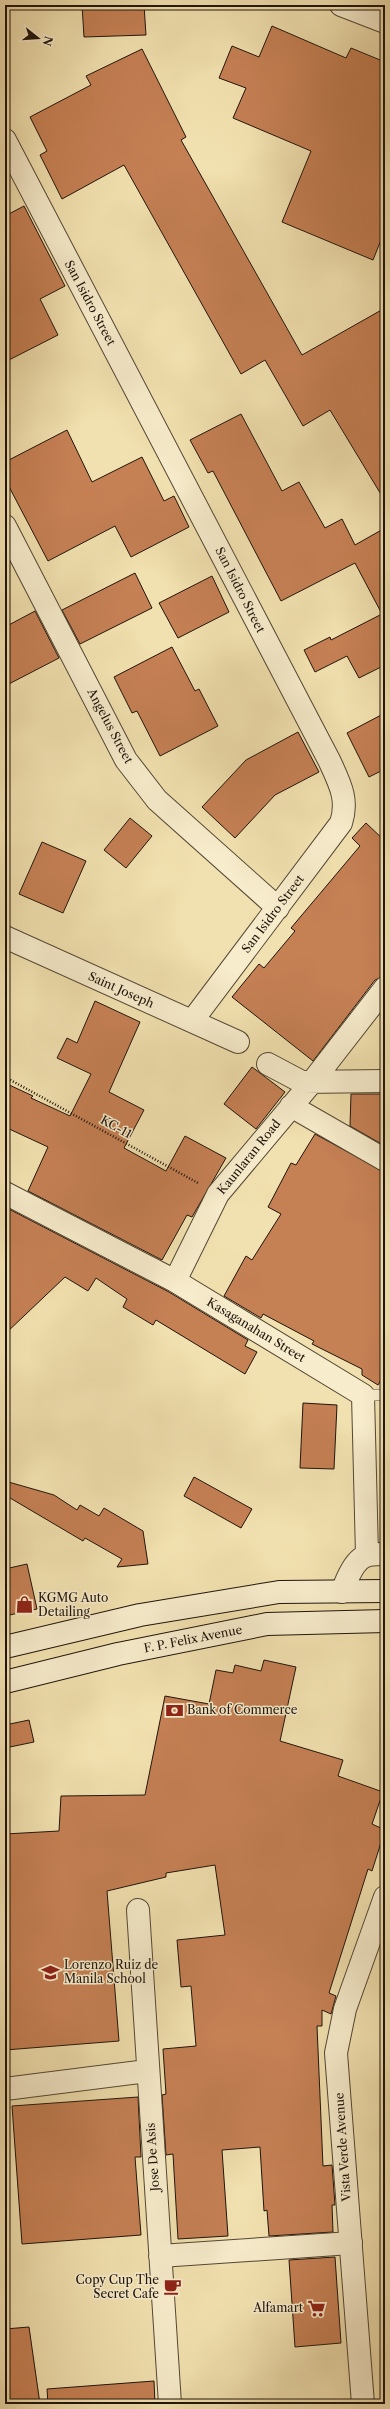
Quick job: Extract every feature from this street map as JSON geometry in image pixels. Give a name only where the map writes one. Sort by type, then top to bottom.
[{"type":"street","points":[[341,5],[385,22]]},
{"type":"street","name":"San Isidro Street","points":[[5,140],[339,782],[345,810],[341,823],[192,1021]]},
{"type":"street","name":"Angelus Street","points":[[5,526],[126,760],[157,800],[278,908]]},
{"type":"street","name":"Saint Joseph","points":[[5,937],[238,1042]]},
{"type":"street","name":"Kaunlaran Road","points":[[175,1281],[218,1194],[312,1082],[385,988]]},
{"type":"street","points":[[268,1064],[292,1078],[312,1082],[350,1080],[385,1081]]},
{"type":"street","points":[[291,1106],[385,1160]]},
{"type":"street","name":"Kasaganahan Street","points":[[5,1193],[175,1281],[363,1395]]},
{"type":"street","points":[[342,1592],[353,1570],[376,1554],[363,1395]]},
{"type":"street","points":[[5,1647],[118,1620],[279,1592],[385,1591]]},
{"type":"street","name":"F. P. Felix Avenue","points":[[5,1682],[118,1654],[267,1624],[385,1621]]},
{"type":"street","name":"Vista Verde Avenue","points":[[363,2404],[336,2053],[345,2009],[385,1897]]},
{"type":"street","name":"Jose De Asis","points":[[138,1910],[147,2071],[170,2404]]},
{"type":"street","points":[[5,2089],[147,2071]]},
{"type":"street","points":[[160,2256],[351,2243]]},
{"type":"lane","points":[[363,1395],[385,1395]]},
{"type":"path","name":"KC-11","points":[[5,1077],[218,1194]]},
{"type":"building","points":[[82,5],[144,5],[146,35],[84,37]]},
{"type":"building","points":[[272,26],[346,58],[351,48],[385,62],[385,230],[373,260],[282,222],[311,151],[233,118],[246,88],[219,78],[232,46],[259,57]]},
{"type":"building","points":[[142,49],[186,137],[181,140],[302,355],[385,308],[385,501],[330,410],[303,426],[265,360],[241,374],[124,165],[62,199],[40,155],[47,151],[30,117],[91,85],[86,76]]},
{"type":"building","points":[[24,206],[65,286],[40,299],[58,335],[5,362],[5,216]]},
{"type":"building","points":[[241,414],[282,491],[299,482],[325,528],[342,519],[355,545],[385,528],[385,665],[359,678],[347,656],[315,672],[304,650],[330,637],[331,640],[382,614],[355,563],[281,601],[213,471],[208,473],[190,440]]},
{"type":"building","points":[[67,430],[92,482],[142,457],[164,501],[174,496],[189,527],[131,557],[115,526],[48,561],[5,479],[5,462]]},
{"type":"building","points":[[135,573],[152,608],[80,644],[62,610]]},
{"type":"building","points":[[212,576],[229,612],[178,638],[159,603]]},
{"type":"building","points":[[35,611],[59,658],[5,686],[5,627]]},
{"type":"building","points":[[172,647],[195,691],[199,689],[218,726],[160,756],[137,711],[132,713],[114,677]]},
{"type":"building","points":[[385,713],[385,769],[369,777],[347,733]]},
{"type":"building","points":[[298,732],[319,772],[275,795],[235,838],[202,807],[246,760]]},
{"type":"building","points":[[130,818],[152,836],[126,868],[104,850]]},
{"type":"building","points":[[366,823],[385,841],[385,976],[375,980],[313,1061],[232,997],[259,964],[264,968],[295,931],[291,928],[360,846],[352,838]]},
{"type":"building","points":[[42,842],[86,861],[63,913],[19,894]]},
{"type":"building","points":[[95,1001],[140,1022],[109,1092],[144,1110],[124,1148],[166,1171],[185,1136],[226,1158],[192,1217],[187,1215],[162,1260],[28,1191],[48,1147],[5,1127],[5,1083],[33,1096],[31,1098],[70,1116],[91,1074],[57,1058],[67,1038],[77,1043]]},
{"type":"building","points":[[252,1067],[285,1092],[256,1129],[224,1104]]},
{"type":"building","points":[[351,1094],[385,1094],[385,1146],[350,1126]]},
{"type":"building","points":[[315,1134],[385,1172],[385,1373],[378,1385],[362,1375],[362,1369],[312,1344],[314,1341],[263,1314],[261,1318],[224,1296],[246,1256],[252,1260],[281,1214],[268,1207],[291,1163],[296,1165]]},
{"type":"building","points":[[5,1207],[169,1292],[248,1340],[245,1346],[257,1352],[245,1374],[156,1320],[153,1325],[123,1307],[127,1299],[96,1278],[88,1291],[65,1277],[5,1334]]},
{"type":"building","points":[[303,1403],[337,1405],[334,1469],[300,1468]]},
{"type":"building","points":[[194,1477],[252,1509],[241,1528],[184,1496]]},
{"type":"building","points":[[5,1481],[54,1495],[77,1510],[80,1505],[99,1516],[104,1508],[143,1531],[148,1564],[117,1567],[122,1559],[85,1538],[83,1541],[5,1495]]},
{"type":"building","points":[[27,1564],[37,1609],[5,1616],[5,1569]]},
{"type":"building","points":[[264,1660],[296,1667],[280,1741],[343,1760],[338,1776],[383,1792],[372,1824],[385,1830],[372,1871],[368,1869],[329,1993],[336,1996],[331,2014],[322,2010],[322,2026],[317,2026],[323,2166],[332,2165],[335,2205],[332,2205],[333,2232],[269,2236],[267,2210],[264,2211],[260,2147],[222,2150],[228,2236],[178,2239],[173,2154],[166,2155],[162,2095],[166,2094],[163,2049],[196,2046],[191,1986],[181,1987],[177,1940],[225,1935],[215,1865],[166,1873],[166,1877],[107,1891],[119,2041],[5,2050],[5,1834],[59,1831],[61,1796],[145,1795],[165,1696],[209,1704],[216,1670],[233,1673],[235,1665],[261,1671]]},
{"type":"building","points":[[29,1720],[34,1742],[5,1748],[5,1725]]},
{"type":"building","points":[[138,2097],[141,2157],[135,2157],[141,2235],[22,2244],[12,2106]]},
{"type":"building","points":[[335,2257],[341,2343],[295,2347],[289,2260]]},
{"type":"building","points":[[29,2327],[40,2404],[5,2404],[5,2329]]},
{"type":"building","points":[[154,2381],[155,2404],[48,2404],[47,2389]]},
{"type":"place","name":"KGMG Auto Detailing","points":[[25,1605]]},
{"type":"place","name":"Bank of Commerce","points":[[174,1710]]},
{"type":"place","name":"Lorenzo Ruiz de Manila School","points":[[51,1972]]},
{"type":"place","name":"Copy Cup The Secret Cafe","points":[[172,2287]]},
{"type":"place","name":"Alfamart","points":[[316,2308]]}]
